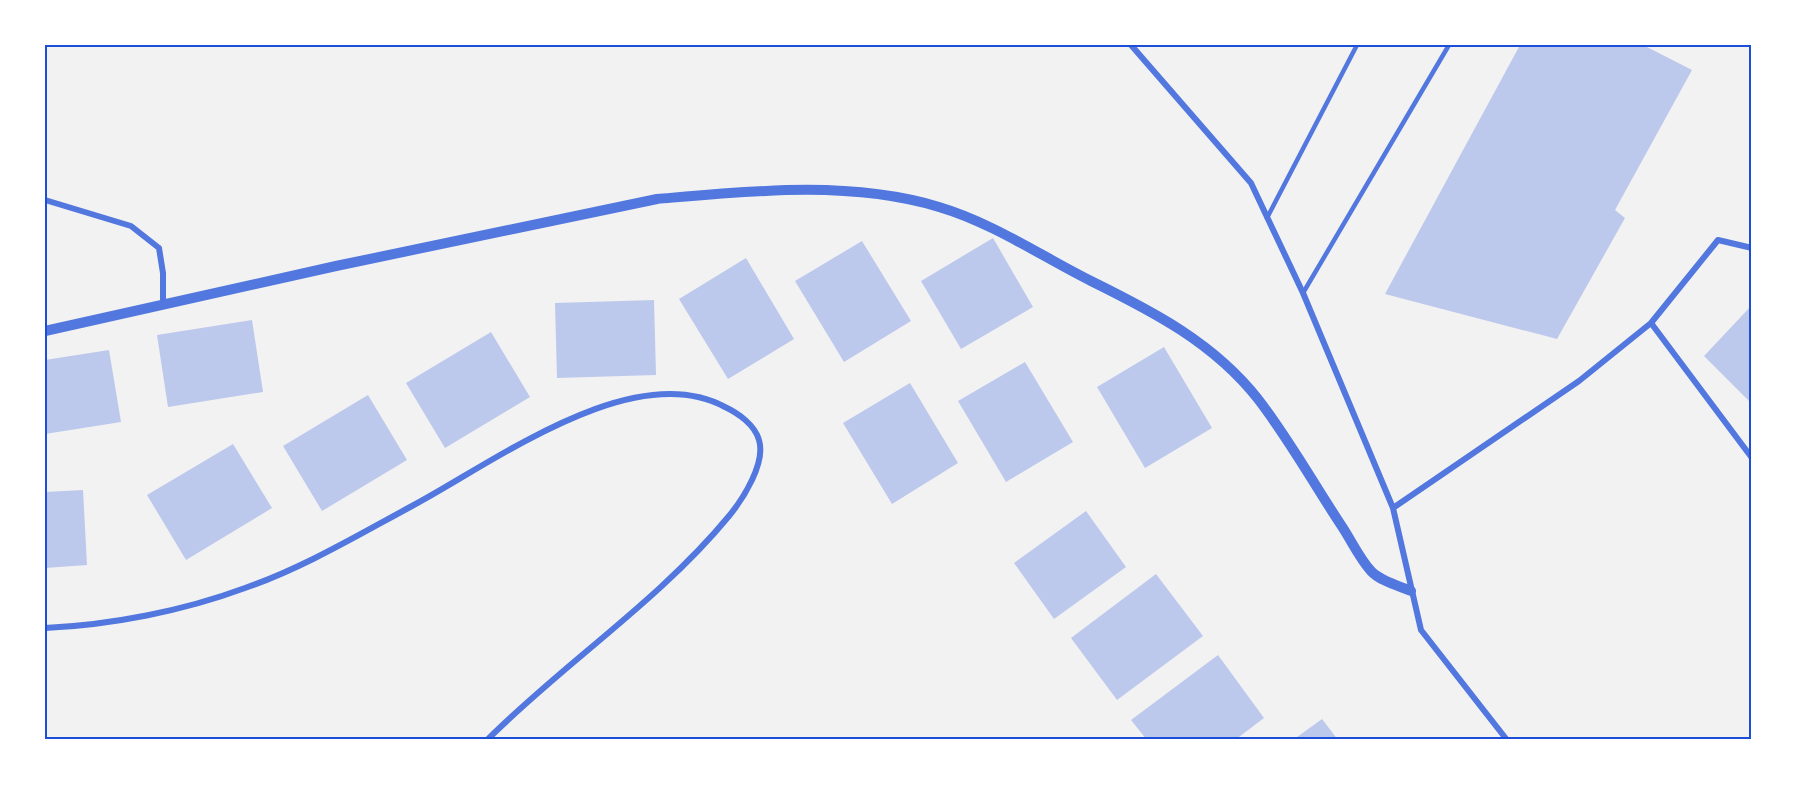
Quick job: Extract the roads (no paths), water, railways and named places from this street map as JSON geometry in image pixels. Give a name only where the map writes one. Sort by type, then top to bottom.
[{"type":"street","points":[[1131,45],[1251,183],[1303,293],[1393,508],[1407,559],[1411,591],[1421,630],[1507,740]]},
{"type":"street","points":[[45,331],[163,307],[336,266],[657,199],[710,194],[854,192],[910,200],[940,207],[986,225],[1168,320],[1201,343],[1226,363],[1258,399],[1371,572],[1411,591]]},
{"type":"street","points":[[45,200],[131,226],[159,248],[163,273],[163,307]]},
{"type":"street","points":[[1393,508],[1579,381],[1652,323],[1718,240],[1752,249]]},
{"type":"street","points":[[1652,323],[1752,458]]},
{"type":"street","points":[[45,628],[138,616],[189,605],[246,588],[306,561],[545,431],[598,408],[643,395],[680,393],[711,399],[735,412],[750,425],[759,440],[759,458],[753,476],[731,514],[637,609],[512,715],[487,740]]},
{"type":"lane","points":[[1266,218],[1357,45]]},
{"type":"lane","points":[[1303,293],[1449,45]]}]
